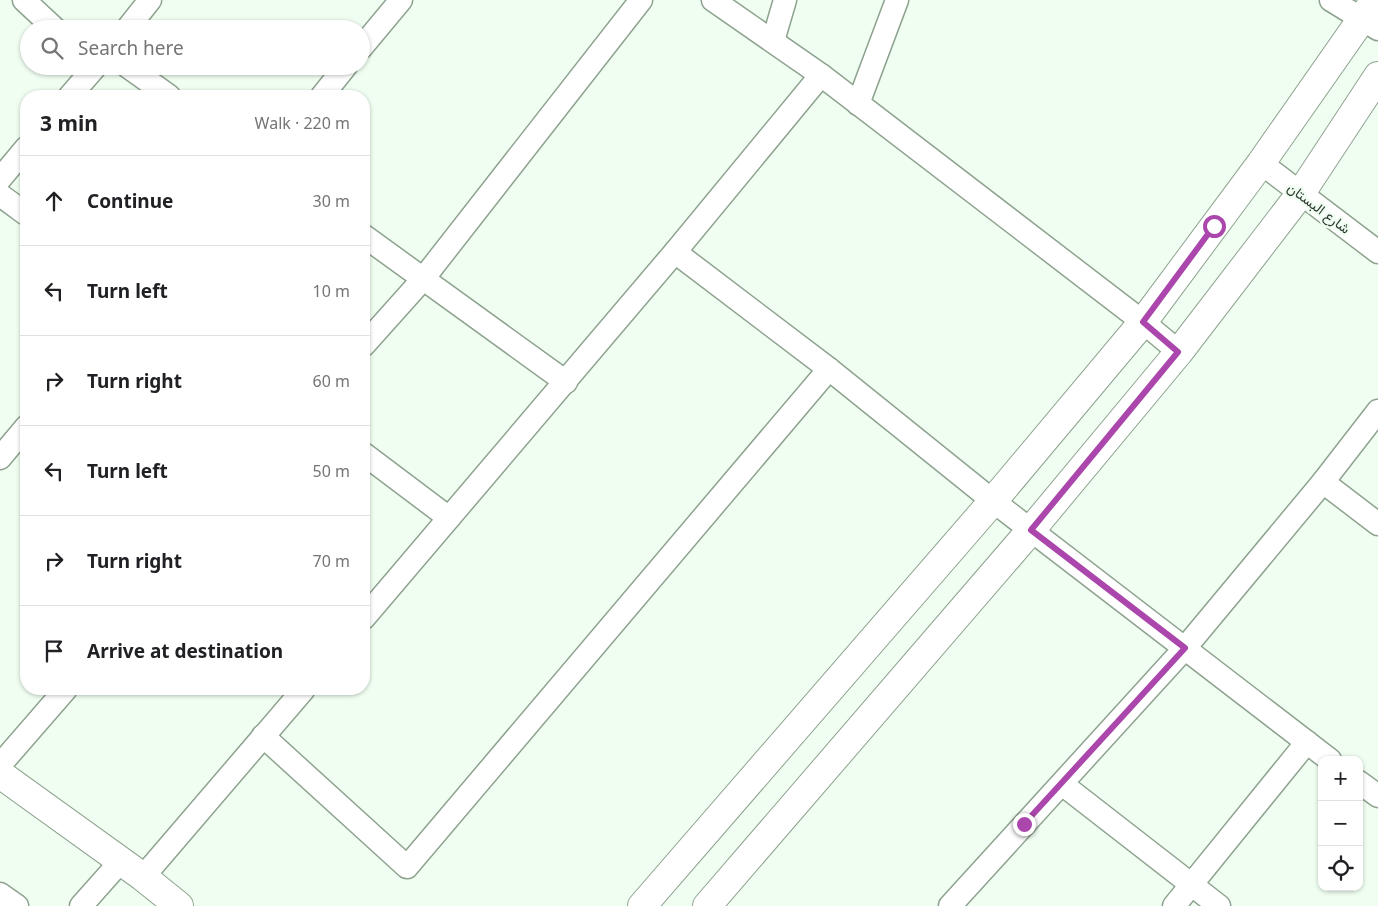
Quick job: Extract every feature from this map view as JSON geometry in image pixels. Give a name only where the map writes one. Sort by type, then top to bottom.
[{"type":"street","points":[[24,0],[45,20]]},
{"type":"street","points":[[134,20],[150,0]]},
{"type":"street","points":[[370,37],[401,0]]},
{"type":"street","points":[[370,338],[423,279],[642,0]]},
{"type":"street","points":[[713,0],[821,75],[1143,322],[1178,352]]},
{"type":"street","points":[[773,41],[785,0]]},
{"type":"street","points":[[858,104],[897,0]]},
{"type":"street","points":[[642,906],[993,500],[1143,322],[1372,16],[1331,0]]},
{"type":"street","points":[[75,90],[88,75]]},
{"type":"street","points":[[140,75],[161,90]]},
{"type":"street","points":[[327,90],[339,75]]},
{"type":"street","points":[[370,611],[566,382],[821,75]]},
{"type":"street","points":[[710,905],[1031,530],[1178,352],[1301,193],[1378,76]]},
{"type":"street","points":[[0,180],[20,155]]},
{"type":"street","name":"شارع البستان","points":[[1261,163],[1378,252]]},
{"type":"street","points":[[0,195],[20,210]]},
{"type":"street","points":[[370,240],[566,382]]},
{"type":"street","points":[[675,252],[829,369],[1031,530],[1325,756]]},
{"type":"street","points":[[263,736],[407,867],[829,369]]},
{"type":"street","points":[[950,906],[1185,648],[1323,482],[1378,411]]},
{"type":"street","points":[[0,458],[20,434]]},
{"type":"street","points":[[370,459],[449,518]]},
{"type":"street","points":[[1323,482],[1378,524]]},
{"type":"street","points":[[0,765],[61,695]]},
{"type":"street","points":[[143,877],[299,695]]},
{"type":"street","points":[[1174,906],[1307,742]]},
{"type":"street","points":[[0,774],[143,877],[179,906]]},
{"type":"street","points":[[1062,784],[1219,906]]},
{"type":"street","points":[[1363,785],[1378,796]]},
{"type":"street","points":[[82,906],[121,862]]},
{"type":"street","points":[[0,894],[17,906]]},
{"type":"route","points":[[1024,824],[1185,648],[1031,530],[1178,352],[1143,322],[1214,226]]}]
